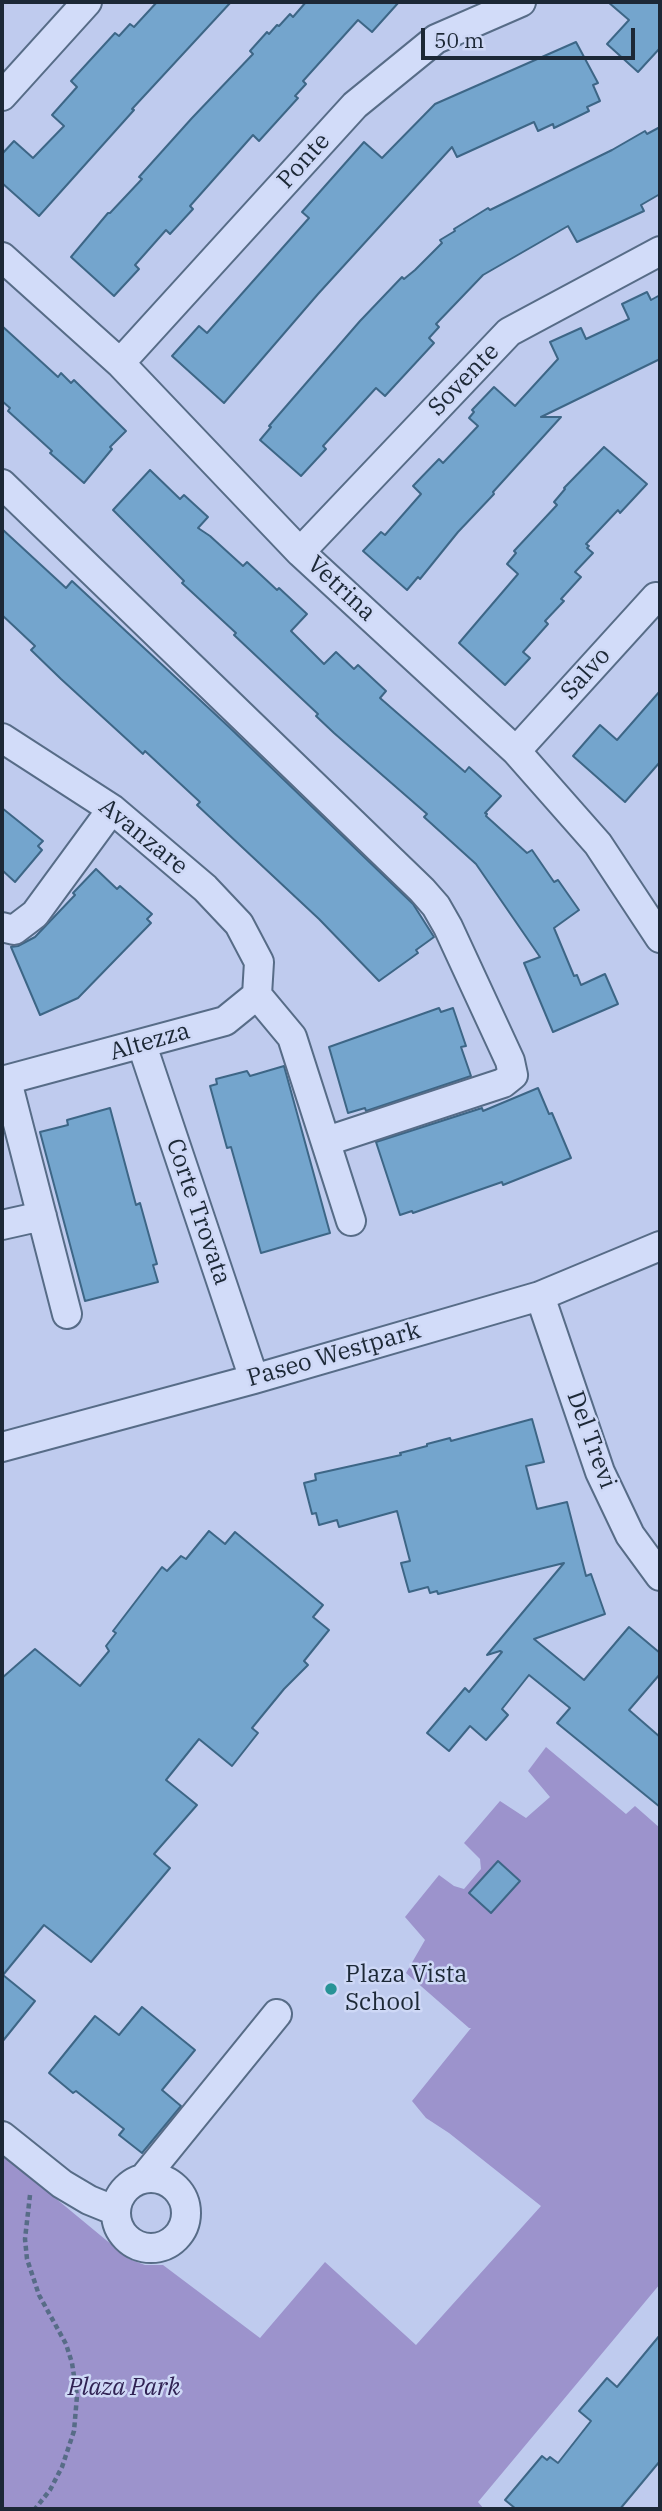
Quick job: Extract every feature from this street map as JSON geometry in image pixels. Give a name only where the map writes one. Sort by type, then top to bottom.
[{"type":"street","points":[[2,96],[86,2]]},
{"type":"street","name":"Ponte","points":[[120,363],[355,105],[436,39],[521,2]]},
{"type":"street","name":"Sovente","points":[[300,551],[509,332],[660,251]]},
{"type":"street","name":"Vetrina","points":[[2,257],[120,363],[300,551],[516,751],[598,844],[660,938]]},
{"type":"street","points":[[2,484],[422,890],[436,906],[448,927],[510,1061],[513,1074],[503,1083],[327,1141]]},
{"type":"street","name":"Salvo","points":[[516,751],[656,597]]},
{"type":"street","name":"Avanzare","points":[[2,738],[112,809],[205,888],[239,924],[260,962],[257,995]]},
{"type":"street","points":[[2,927],[14,930],[35,914],[112,809]]},
{"type":"street","points":[[257,995],[292,1037],[351,1222]]},
{"type":"street","name":"Altezza","points":[[4,1081],[225,1021],[257,995]]},
{"type":"street","name":"Corte Trovata","points":[[142,1045],[254,1379]]},
{"type":"street","points":[[4,1081],[67,1314]]},
{"type":"street","points":[[2,1225],[42,1216]]},
{"type":"street","name":"Paseo Westpark","points":[[2,1447],[254,1379],[540,1296],[660,1245]]},
{"type":"street","name":"Del Trevi","points":[[540,1296],[600,1472],[630,1535],[660,1576]]},
{"type":"street","points":[[143,2179],[165,2181],[182,2195],[187,2216],[184,2228],[177,2238],[167,2245],[143,2248],[131,2243],[123,2234],[117,2223],[116,2211],[124,2190],[143,2179],[276,2014]]},
{"type":"street","points":[[2,2136],[62,2184],[89,2200],[116,2211]]},
{"type":"path","points":[[21,2186],[30,2195],[24,2239],[32,2278],[66,2343],[77,2396],[74,2431],[62,2467],[50,2490],[35,2509]]},
{"type":"green space","name":"Plaza Park","points":[[546,1747],[626,1814],[635,1806],[660,1828],[660,2284],[478,2502],[484,2509],[2,2509],[2,2154],[129,2259],[145,2265],[163,2265],[260,2338],[325,2262],[416,2345],[541,2206],[426,2118],[412,2101],[471,2028],[406,1973],[425,1940],[405,1917],[439,1875],[454,1886],[464,1889],[481,1869],[480,1859],[464,1843],[500,1801],[526,1818],[550,1797],[528,1771]]},
{"type":"building","points":[[157,2],[231,2],[132,109],[134,110],[39,216],[2,183],[2,154],[14,141],[33,158],[64,126],[52,115],[77,87],[71,81],[115,33],[119,36],[130,24],[134,27]]},
{"type":"building","points":[[306,2],[399,2],[372,32],[358,20],[303,81],[306,84],[295,96],[298,98],[259,141],[253,135],[190,206],[193,209],[170,234],[166,230],[135,265],[139,269],[114,296],[71,257],[108,213],[142,179],[139,177],[253,54],[250,51],[267,32],[269,34],[290,14],[293,17]]},
{"type":"building","points":[[608,2],[660,2],[660,48],[638,72],[607,44],[629,20]]},
{"type":"building","points":[[576,42],[598,83],[593,85],[600,101],[587,107],[589,111],[554,128],[553,124],[538,131],[534,122],[457,157],[452,147],[318,294],[224,403],[172,356],[199,326],[207,333],[309,218],[302,212],[364,142],[382,158],[435,104]]},
{"type":"building","points":[[660,127],[660,194],[641,205],[644,211],[577,242],[568,226],[483,275],[436,324],[439,327],[429,338],[434,343],[385,396],[376,388],[323,446],[326,449],[301,476],[260,440],[271,427],[269,426],[360,321],[402,277],[404,279],[415,270],[442,243],[440,240],[455,231],[454,229],[488,208],[490,210],[645,131],[647,134]]},
{"type":"building","points":[[647,292],[651,300],[660,295],[660,359],[541,417],[561,417],[458,532],[420,579],[418,577],[407,590],[363,551],[381,532],[385,535],[421,494],[413,486],[439,459],[443,463],[478,426],[469,418],[474,412],[472,410],[494,387],[515,406],[558,359],[550,342],[581,328],[586,339],[629,319],[622,304]]},
{"type":"building","points":[[2,326],[58,377],[61,373],[71,383],[74,380],[126,431],[110,447],[112,449],[84,483],[8,411],[10,408],[2,401]]},
{"type":"building","points":[[604,447],[647,484],[586,544],[593,553],[575,572],[581,577],[545,621],[548,624],[523,652],[530,658],[505,685],[459,643],[518,574],[507,564],[516,553],[514,551],[557,505],[554,502],[564,488]]},
{"type":"building","points":[[150,470],[180,499],[184,495],[208,517],[198,528],[243,566],[247,562],[307,614],[291,631],[324,664],[336,652],[354,669],[358,665],[386,691],[380,698],[465,772],[469,767],[501,796],[485,813],[486,816],[527,853],[532,850],[554,882],[558,880],[579,910],[554,928],[574,976],[577,975],[581,985],[605,974],[618,1004],[553,1032],[524,963],[540,957],[476,864],[424,817],[427,814],[316,716],[318,714],[234,635],[236,633],[182,583],[184,581],[113,510]]},
{"type":"building","points":[[2,529],[66,588],[72,581],[229,727],[413,904],[434,937],[416,950],[418,953],[379,981],[319,919],[197,805],[200,802],[145,751],[143,754],[31,650],[35,646],[2,615]]},
{"type":"building","points":[[660,691],[660,762],[625,802],[573,756],[600,725],[617,740]]},
{"type":"building","points":[[2,808],[43,841],[38,846],[42,850],[15,882],[2,870]]},
{"type":"building","points":[[96,869],[117,889],[120,886],[152,914],[147,919],[151,923],[78,998],[40,1015],[11,947],[35,937]]},
{"type":"building","points":[[439,1008],[441,1012],[453,1008],[466,1046],[461,1047],[471,1076],[366,1111],[365,1108],[348,1113],[329,1047]]},
{"type":"building","points":[[284,1066],[330,1233],[261,1253],[231,1147],[227,1148],[210,1086],[217,1084],[216,1079],[247,1071],[250,1076]]},
{"type":"building","points":[[538,1088],[571,1158],[503,1185],[502,1182],[400,1215],[376,1142],[482,1108],[483,1111]]},
{"type":"building","points":[[110,1108],[136,1205],[140,1203],[157,1264],[153,1265],[158,1282],[85,1301],[40,1132],[68,1125],[67,1120]]},
{"type":"building","points":[[532,1419],[544,1462],[526,1466],[537,1509],[567,1502],[586,1576],[591,1574],[605,1614],[534,1639],[584,1680],[629,1627],[660,1653],[660,1674],[629,1710],[660,1737],[660,1807],[557,1723],[570,1708],[529,1675],[502,1709],[508,1715],[486,1740],[470,1726],[449,1751],[427,1733],[465,1688],[469,1692],[502,1652],[487,1655],[564,1563],[438,1594],[437,1591],[430,1593],[428,1587],[409,1592],[401,1563],[410,1561],[397,1511],[339,1527],[337,1520],[319,1525],[316,1513],[312,1514],[304,1483],[316,1480],[315,1474],[401,1455],[400,1453],[427,1444],[450,1438],[451,1441]]},
{"type":"building","points":[[209,1531],[225,1544],[235,1532],[323,1605],[313,1617],[329,1630],[304,1661],[308,1665],[252,1728],[258,1733],[232,1766],[199,1739],[166,1780],[197,1805],[154,1854],[170,1868],[91,1962],[44,1925],[3,1975],[35,2001],[2,2042],[2,1678],[35,1649],[80,1686],[109,1651],[106,1646],[116,1633],[113,1631],[162,1567],[167,1571],[181,1556],[186,1559]]},
{"type":"building","points":[[498,1861],[520,1881],[491,1913],[469,1893]]},
{"type":"building","points":[[142,2007],[195,2050],[162,2090],[181,2106],[142,2153],[119,2135],[124,2129],[49,2073],[95,2016],[119,2035]]},
{"type":"building","points":[[660,2335],[660,2461],[620,2509],[516,2509],[505,2500],[542,2456],[547,2460],[550,2457],[558,2463],[591,2421],[579,2411],[607,2378],[617,2387]]},
{"type":"place","name":"Plaza Vista School","points":[[331,1989]]}]
